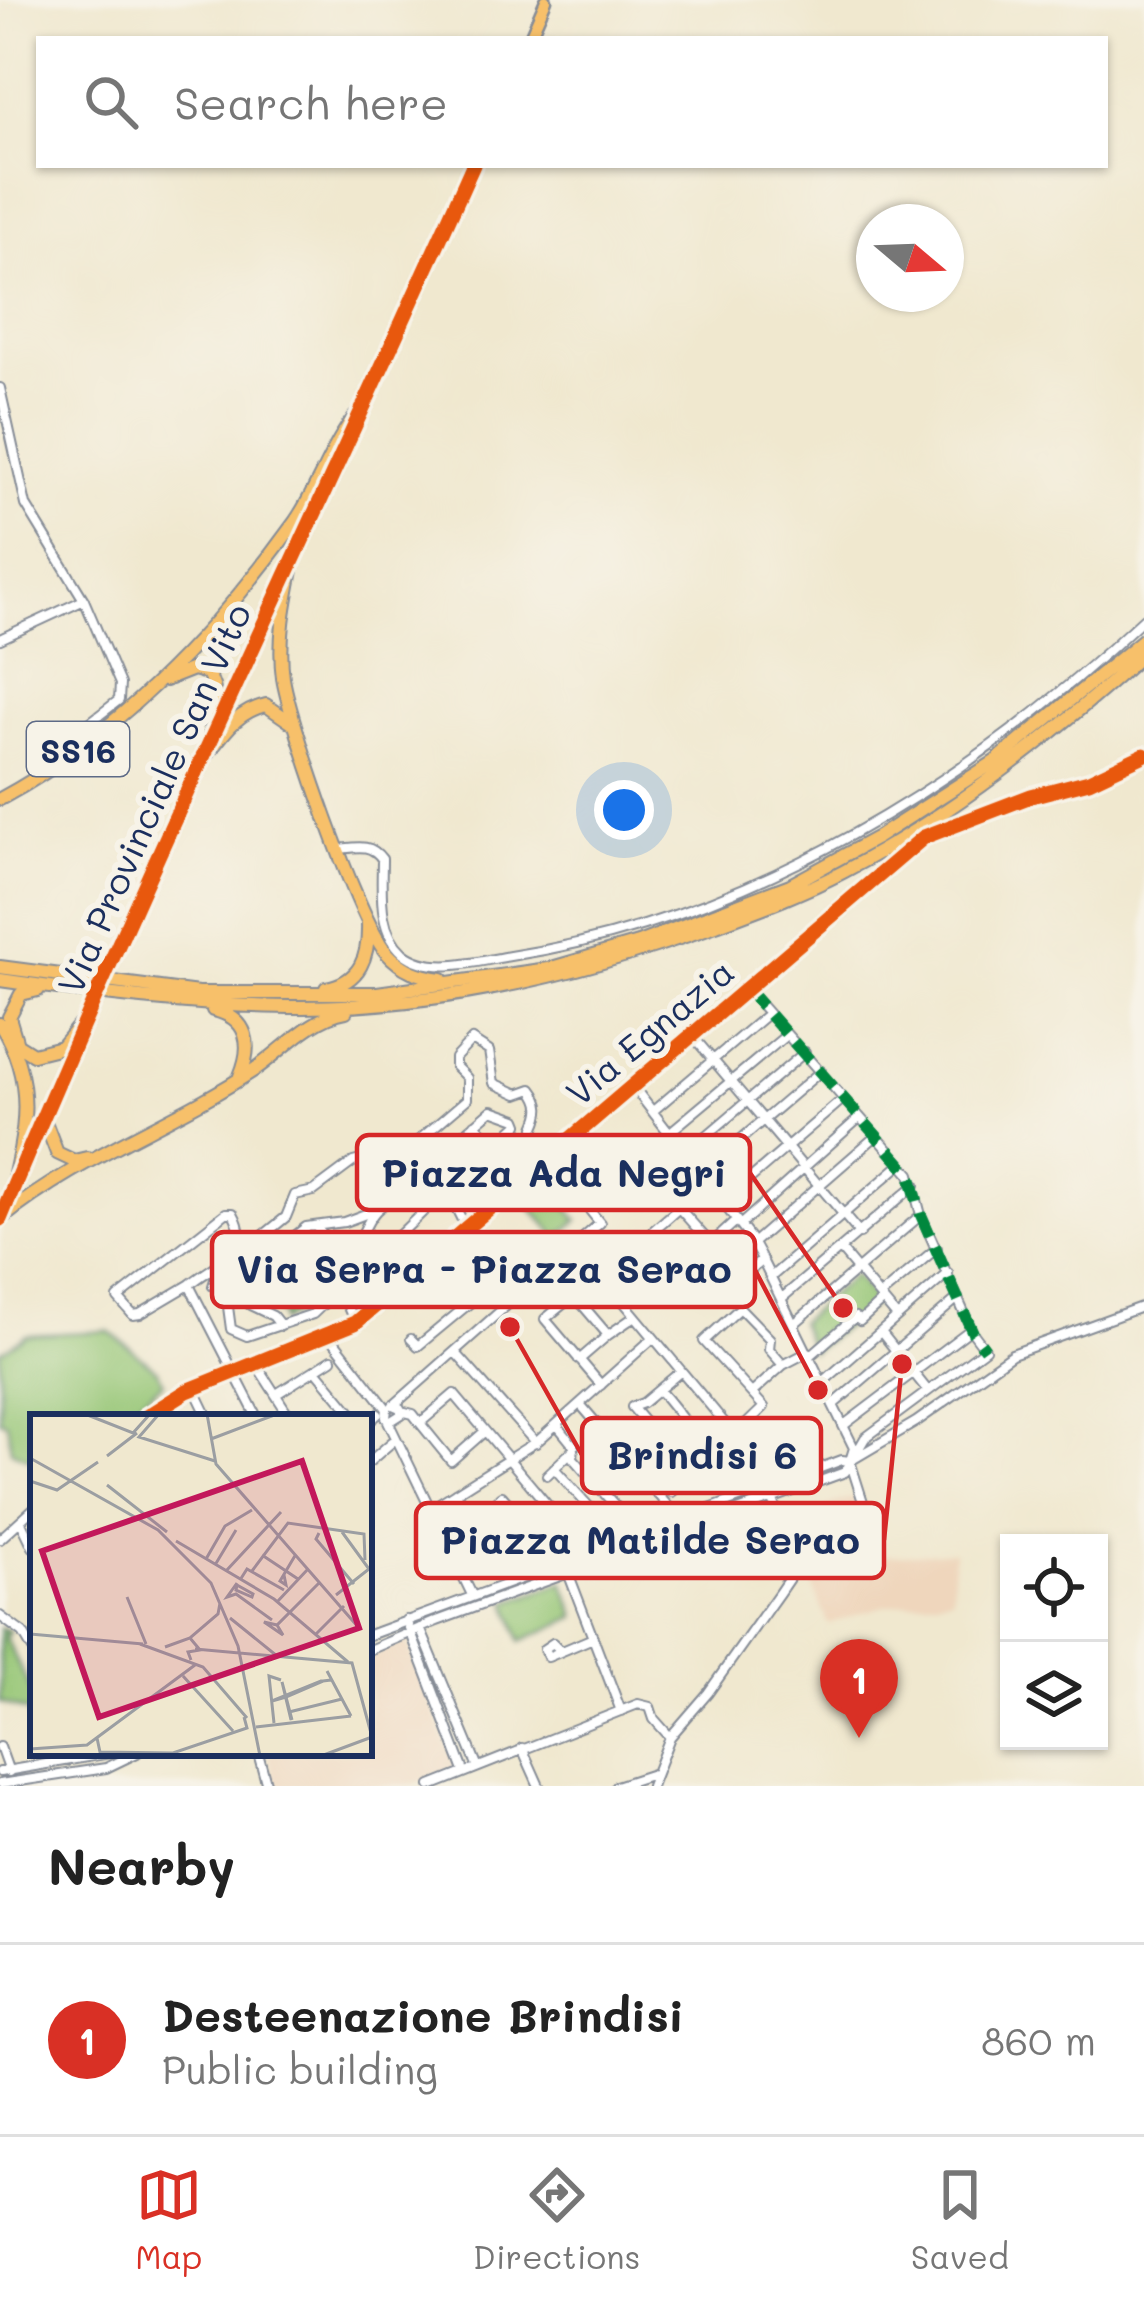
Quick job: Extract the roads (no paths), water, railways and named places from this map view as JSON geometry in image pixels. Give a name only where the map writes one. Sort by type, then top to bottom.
[{"type":"highway","name":"SS16","points":[[0,799],[89,741],[149,690],[260,569],[299,517],[352,418],[367,404]]},
{"type":"highway","points":[[296,550],[282,650],[284,679],[340,849],[383,950],[420,976],[455,980]]},
{"type":"highway","points":[[0,966],[177,991],[377,993],[548,969],[638,944],[790,885],[878,837],[996,761],[1144,638]]},
{"type":"highway","points":[[0,1220],[94,1156],[240,1077],[337,1012],[592,968],[760,908],[842,872],[1024,756],[1144,653]]},
{"type":"highway","points":[[149,690],[177,672],[206,673],[218,700],[202,762]]},
{"type":"highway","points":[[202,762],[239,715],[252,708],[277,709],[296,726]]},
{"type":"highway","points":[[245,994],[333,987],[351,979],[363,965],[368,947],[367,916]]},
{"type":"highway","points":[[0,980],[220,1011],[244,1026],[247,1059],[240,1077]]},
{"type":"highway","points":[[77,991],[21,994],[9,1017],[17,1044],[33,1054],[55,1051],[79,1030],[90,1012]]},
{"type":"highway","points":[[147,1001],[292,1007],[418,999]]},
{"type":"highway","points":[[0,1024],[24,1072],[24,1137],[10,1195]]},
{"type":"highway","points":[[44,1119],[47,1137],[57,1153],[74,1161],[94,1156]]},
{"type":"main road","points":[[530,36],[546,0]]},
{"type":"main road","name":"Via Provinciale San Vito","points":[[0,1220],[296,550],[472,168]]},
{"type":"street","points":[[0,388],[26,505],[84,600],[121,692],[119,700],[87,722],[82,731],[89,741]]},
{"type":"street","points":[[0,639],[84,600]]},
{"type":"street","points":[[340,849],[376,850],[382,859],[384,925],[404,953],[428,964],[544,951],[624,931],[741,889],[860,830],[931,787],[1097,662],[1144,618]]},
{"type":"street","name":"Via Egnazia","points":[[151,1414],[194,1388],[353,1324],[924,837],[1031,796],[1089,781],[1144,755]]},
{"type":"street","points":[[746,988],[910,1174],[921,1214],[971,1329],[985,1349],[865,1438],[850,1461]]},
{"type":"street","points":[[652,1112],[766,1015]]},
{"type":"street","points":[[692,1034],[860,1234]]},
{"type":"street","points":[[669,1133],[784,1037]]},
{"type":"street","name":"Via Egnazia","points":[[282,1328],[238,1335],[230,1325],[226,1292],[213,1286],[217,1273],[286,1217],[295,1195],[314,1191],[353,1162],[386,1168],[467,1099],[467,1078],[455,1066],[455,1058],[472,1040],[489,1051],[494,1083],[518,1094],[532,1090],[540,1099],[541,1114],[535,1126]]},
{"type":"street","points":[[685,1154],[806,1052]]},
{"type":"street","points":[[673,1190],[821,1071]]},
{"type":"street","points":[[372,1649],[845,1472],[854,1448],[753,1243],[632,1085]]},
{"type":"street","points":[[723,1202],[843,1100]]},
{"type":"street","points":[[392,1243],[518,1124],[517,1119],[492,1110],[409,1181],[412,1193]]},
{"type":"street","points":[[711,1244],[679,1208],[626,1255],[658,1292],[857,1120]]},
{"type":"street","points":[[475,1124],[495,1146]]},
{"type":"street","points":[[753,1243],[876,1136]]},
{"type":"street","points":[[452,1144],[472,1167]]},
{"type":"street","points":[[372,1420],[601,1223],[547,1157]]},
{"type":"street","points":[[426,1166],[447,1190],[467,1230]]},
{"type":"street","points":[[771,1276],[900,1166]]},
{"type":"street","points":[[782,1298],[915,1185]]},
{"type":"street","points":[[371,1212],[350,1273],[318,1309],[282,1328],[273,1316],[250,1305],[246,1275],[306,1227],[333,1225],[371,1212],[392,1197],[412,1193],[430,1204]]},
{"type":"street","points":[[226,1213],[233,1213],[242,1238],[239,1248],[189,1285],[140,1314],[133,1315],[118,1298],[226,1213]]},
{"type":"street","points":[[794,1323],[921,1214]]},
{"type":"street","points":[[315,1226],[350,1273]]},
{"type":"street","points":[[448,1246],[486,1290]]},
{"type":"street","points":[[577,1246],[735,1435],[768,1486],[794,1558],[794,1571],[708,1693],[670,1737],[651,1786]]},
{"type":"street","points":[[752,1393],[855,1317],[860,1321],[937,1248]]},
{"type":"street","points":[[841,1250],[897,1317]]},
{"type":"street","points":[[270,1254],[318,1309]]},
{"type":"street","points":[[411,1339],[418,1346],[529,1254],[544,1274]]},
{"type":"street","points":[[587,1259],[562,1281],[608,1335]]},
{"type":"street","points":[[350,1273],[368,1261]]},
{"type":"street","points":[[728,1290],[762,1261]]},
{"type":"street","points":[[823,1382],[948,1273]]},
{"type":"street","points":[[189,1285],[255,1414]]},
{"type":"street","points":[[340,1288],[353,1324],[344,1354]]},
{"type":"street","points":[[573,1296],[545,1319],[601,1385]]},
{"type":"street","points":[[834,1404],[958,1298]]},
{"type":"street","points":[[372,1634],[768,1486],[850,1461],[916,1422],[1012,1354],[1144,1306]]},
{"type":"street","points":[[735,1435],[764,1407],[704,1341],[740,1308],[770,1339],[769,1349],[783,1366]]},
{"type":"street","points":[[579,1360],[634,1317]]},
{"type":"street","points":[[844,1425],[971,1329]]},
{"type":"street","points":[[880,1332],[928,1391]]},
{"type":"street","points":[[329,1335],[390,1409],[413,1414],[451,1461],[485,1431]]},
{"type":"street","points":[[430,1509],[536,1443],[652,1339]]},
{"type":"street","points":[[454,1352],[536,1443]]},
{"type":"street","points":[[278,1393],[332,1359]]},
{"type":"street","points":[[256,1364],[288,1414]]},
{"type":"street","points":[[317,1371],[353,1414]]},
{"type":"street","points":[[680,1372],[632,1407],[690,1476]]},
{"type":"street","points":[[194,1388],[207,1414]]},
{"type":"street","points":[[659,1390],[692,1427],[694,1440],[708,1460],[672,1492]]},
{"type":"street","points":[[420,1423],[454,1394],[587,1552]]},
{"type":"street","points":[[580,1404],[679,1519]]},
{"type":"street","points":[[390,1409],[386,1417],[392,1420],[472,1595]]},
{"type":"street","points":[[556,1425],[574,1446],[573,1458],[618,1509],[606,1521]]},
{"type":"street","points":[[372,1459],[392,1442]]},
{"type":"street","points":[[573,1450],[550,1471],[618,1534]]},
{"type":"street","points":[[850,1461],[878,1549]]},
{"type":"street","points":[[455,1493],[506,1552],[530,1532]]},
{"type":"street","points":[[478,1518],[502,1496],[561,1563],[621,1711]]},
{"type":"street","points":[[0,1539],[30,1512]]},
{"type":"street","points":[[21,1522],[30,1540]]},
{"type":"street","points":[[0,1616],[23,1633],[30,1645]]},
{"type":"street","points":[[410,1618],[476,1765]]},
{"type":"street","points":[[415,1630],[464,1771]]},
{"type":"street","points":[[561,1651],[593,1638]]},
{"type":"street","points":[[437,1702],[448,1697]]},
{"type":"street","points":[[430,1786],[645,1703],[670,1737]]},
{"type":"street","points":[[0,1747],[4,1776]]},
{"type":"street","points":[[522,1748],[538,1786]]},
{"type":"street","points":[[4,1776],[106,1768],[131,1756]]},
{"type":"street","points":[[259,1756],[267,1786]]},
{"type":"street","points":[[4,1776],[49,1758]]},
{"type":"street","points":[[616,1786],[653,1774]]},
{"type":"place","name":"Piazza Ada Negri","points":[[843,1308]]},
{"type":"place","name":"Brindisi 6","points":[[510,1327]]},
{"type":"place","name":"Piazza Matilde Serao","points":[[902,1364]]},
{"type":"place","name":"Via Serra - Piazza Serao","points":[[818,1390]]},
{"type":"place","name":"Desteenazione Brindisi","points":[[859,1738]]}]
